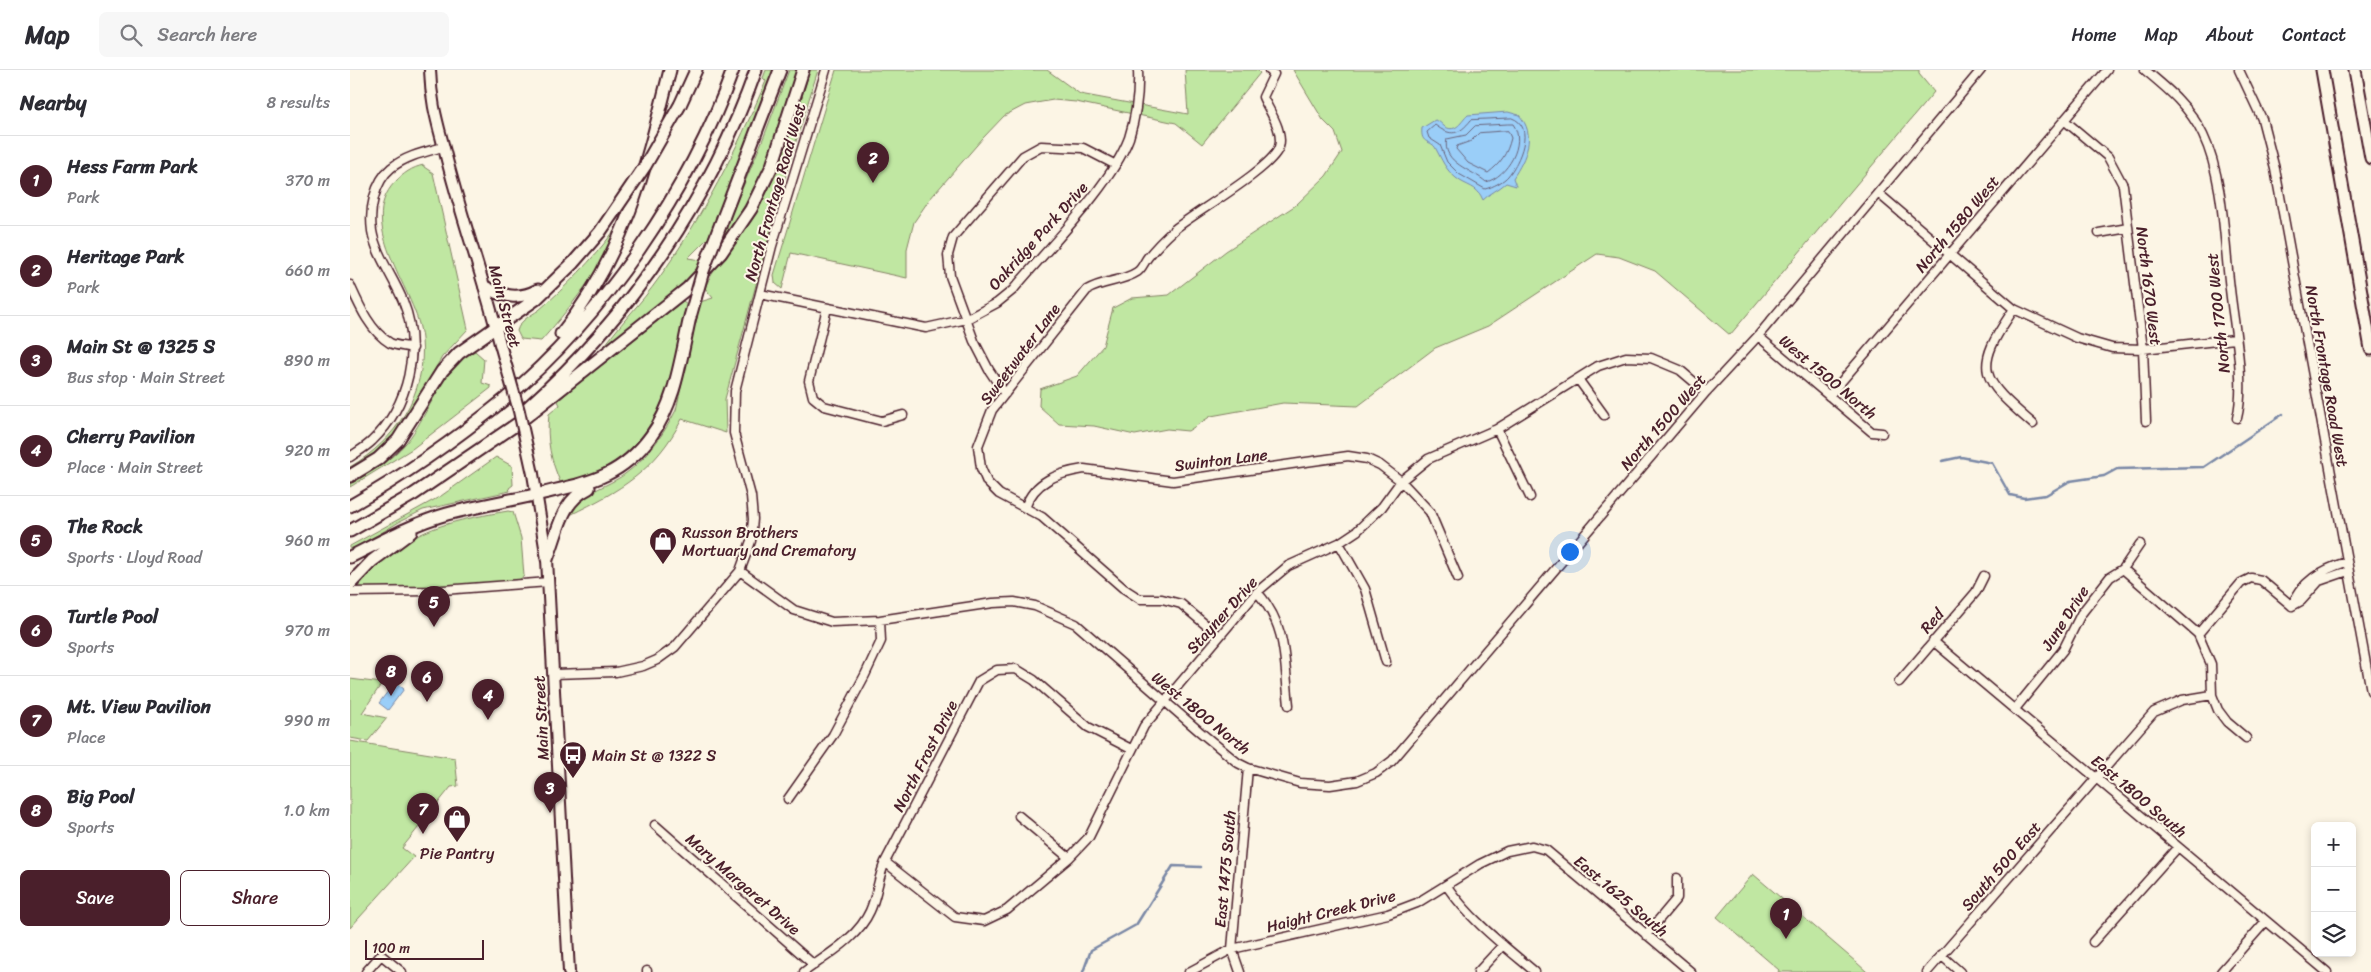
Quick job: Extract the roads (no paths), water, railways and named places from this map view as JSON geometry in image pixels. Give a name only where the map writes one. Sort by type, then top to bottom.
[{"type":"highway","points":[[479,419],[558,336],[581,307],[605,267],[628,218],[670,70]]},
{"type":"highway","points":[[350,476],[371,464],[392,447],[404,432],[442,371],[459,353],[536,299],[573,263],[600,232],[645,166],[680,105],[696,70]]},
{"type":"highway","points":[[350,506],[419,464],[505,398],[542,363],[620,275],[678,187],[715,114],[732,70]]},
{"type":"highway","points":[[480,448],[572,365],[630,297],[677,231],[696,199],[733,125],[756,70]]},
{"type":"highway","points":[[350,557],[411,526],[446,515],[575,487],[606,475],[627,462],[640,448],[661,421],[675,382],[702,271],[780,70]]},
{"type":"highway","points":[[350,531],[414,494],[517,424],[670,304],[721,253],[751,210],[772,166],[803,70]]},
{"type":"highway","points":[[2322,70],[2371,349]]},
{"type":"highway","points":[[2355,70],[2371,158]]},
{"type":"highway","points":[[486,287],[498,294],[512,297],[527,296],[553,282]]},
{"type":"highway","points":[[547,559],[567,505],[579,493],[598,484],[606,475]]},
{"type":"highway","points":[[350,584],[372,561],[421,524]]},
{"type":"main road","name":"Main Street","points":[[430,70],[431,96],[436,121],[452,180],[486,287],[519,411],[538,494],[549,582],[569,972]]},
{"type":"street","name":"North Frontage Road West","points":[[740,571],[751,541],[753,519],[751,496],[734,432],[735,392],[760,294],[826,70]]},
{"type":"street","name":"Oakridge Park Drive","points":[[760,294],[926,328],[967,319],[997,303],[1013,290],[1102,185],[1128,140],[1139,90],[1138,70]]},
{"type":"street","name":"Sweetwater Lane","points":[[1219,636],[1181,604],[1162,599],[1140,599],[1123,588],[1042,517],[1007,500],[987,482],[978,456],[978,446],[982,430],[992,410],[1028,367],[1034,354],[1086,290],[1097,284],[1118,280],[1136,272],[1163,239],[1182,223],[1207,209],[1266,163],[1279,148],[1280,131],[1263,97],[1274,74],[1269,70]]},
{"type":"street","name":"North 1500 West","points":[[1357,782],[1376,773],[1392,761],[1706,392],[1758,336],[1981,70]]},
{"type":"street","name":"North 1580 West","points":[[1829,396],[2107,70]]},
{"type":"street","name":"North 1700 West","points":[[2145,70],[2174,94],[2196,123],[2214,166],[2220,204],[2241,402],[2237,418]]},
{"type":"street","name":"North Frontage Road West","points":[[2239,70],[2262,118],[2275,169],[2371,691]]},
{"type":"street","name":"North 1670 West","points":[[2064,120],[2108,157],[2123,185],[2143,349],[2147,408],[2146,421]]},
{"type":"street","points":[[1005,394],[983,360],[950,276],[948,255],[953,237],[1023,156],[1040,146],[1060,145],[1083,148],[1114,164]]},
{"type":"street","points":[[350,456],[372,441],[392,416],[405,390],[413,348],[412,329],[404,301],[372,232],[372,207],[378,185],[389,169],[406,158],[444,147]]},
{"type":"street","points":[[1878,193],[2014,309],[2077,338],[2112,348],[2143,349],[2235,339]]},
{"type":"street","points":[[2099,233],[2128,228]]},
{"type":"street","points":[[350,284],[357,301],[377,332],[391,344],[413,348]]},
{"type":"street","points":[[827,308],[810,381],[813,397],[824,406],[882,421],[903,415]]},
{"type":"street","points":[[2014,309],[1993,340],[1986,361],[1990,382],[2004,399],[2033,424]]},
{"type":"street","name":"West 1500 North","points":[[1758,336],[1872,432],[1882,433]]},
{"type":"street","name":"Stayner Drive","points":[[885,862],[955,917],[984,921],[1007,910],[1069,858],[1089,837],[1144,726],[1256,592],[1288,566],[1340,543],[1372,518],[1400,481],[1428,459],[1497,429],[1598,366],[1626,357],[1652,358],[1680,370],[1706,392]]},
{"type":"street","points":[[1578,379],[1604,415]]},
{"type":"street","points":[[1497,429],[1530,497]]},
{"type":"street","name":"Swinton Lane","points":[[1025,508],[1033,491],[1043,482],[1070,471],[1084,469],[1173,481],[1348,456],[1367,459],[1380,465],[1400,481],[1430,512],[1458,578]]},
{"type":"street","points":[[1340,543],[1365,589],[1386,662]]},
{"type":"street","name":"June Drive","points":[[2015,710],[2064,650],[2080,614],[2110,577],[2123,569],[2140,544]]},
{"type":"street","points":[[2292,606],[2296,596],[2313,577],[2328,568],[2346,562]]},
{"type":"street","points":[[2123,569],[2198,634],[2210,664],[2212,695],[2227,722],[2246,738]]},
{"type":"street","points":[[2292,606],[2301,601],[2319,580],[2348,570]]},
{"type":"street","points":[[554,674],[616,672],[643,666],[657,660],[685,636],[740,571]]},
{"type":"street","name":"West 1800 North","points":[[740,571],[794,610],[832,622],[880,620],[1014,602],[1035,606],[1076,624],[1238,763],[1248,768],[1300,783],[1330,785],[1357,782]]},
{"type":"street","name":"Red","points":[[1899,682],[1976,592],[1984,576]]},
{"type":"street","points":[[2198,634],[2241,583],[2251,578],[2261,580],[2292,606]]},
{"type":"street","points":[[350,592],[430,591],[549,582]]},
{"type":"street","points":[[1256,592],[1267,603],[1280,628],[1289,705]]},
{"type":"street","points":[[788,799],[834,735],[881,641],[880,620]]},
{"type":"street","name":"East 1800 South","points":[[1933,641],[2327,972]]},
{"type":"street","name":"North Frost Drive","points":[[804,972],[850,937],[865,922],[872,909],[880,874],[885,862],[979,681],[998,670],[1016,669],[1034,680],[1088,727],[1131,749]]},
{"type":"street","name":"South 500 East","points":[[1927,972],[2154,712],[2182,700],[2212,695]]},
{"type":"street","name":"East 1475 South","points":[[1240,972],[1232,949],[1248,768]]},
{"type":"street","points":[[1019,816],[1069,858]]},
{"type":"street","name":"Mary Margaret Drive","points":[[655,825],[814,964]]},
{"type":"street","name":"Haight Creek Drive","points":[[1189,972],[1232,949],[1388,914],[1417,903],[1480,864],[1507,851],[1532,846]]},
{"type":"street","name":"East 1625 South","points":[[1532,846],[1546,850],[1691,972]]},
{"type":"street","points":[[2093,942],[2178,847]]},
{"type":"street","points":[[1646,935],[1677,898],[1677,878]]},
{"type":"street","points":[[1446,885],[1462,908],[1535,972]]},
{"type":"street","points":[[2222,972],[2266,921]]},
{"type":"street","points":[[1478,972],[1503,945]]},
{"type":"street","points":[[366,972],[381,955],[402,972]]},
{"type":"street","points":[[1941,955],[1960,972]]},
{"type":"water","points":[[1508,112],[1519,115],[1524,123],[1527,130],[1528,146],[1522,163],[1513,178],[1516,186],[1506,183],[1483,200],[1478,191],[1460,181],[1449,171],[1434,146],[1424,140],[1422,128],[1435,120],[1445,127],[1453,128],[1458,126],[1468,115]]},
{"type":"water","points":[[395,682],[404,689],[388,710],[379,703]]},
{"type":"waterway","points":[[1942,461],[1961,457],[1992,463],[2010,495],[2024,498],[2046,495],[2070,481],[2104,476],[2117,469],[2204,467],[2283,414]]},
{"type":"waterway","points":[[1083,972],[1091,950],[1136,925],[1173,866],[1201,867]]},
{"type":"place","name":"Heritage Park","points":[[873,183]]},
{"type":"place","name":"Russon Brothers Mortuary and Crematory","points":[[663,565]]},
{"type":"place","name":"The Rock","points":[[434,627]]},
{"type":"place","name":"Big Pool","points":[[391,696]]},
{"type":"place","name":"Turtle Pool","points":[[427,702]]},
{"type":"place","name":"Cherry Pavilion","points":[[488,720]]},
{"type":"place","name":"Main St @ 1322 S","points":[[573,779]]},
{"type":"place","name":"Main St @ 1325 S","points":[[550,813]]},
{"type":"place","name":"Mt. View Pavilion","points":[[423,834]]},
{"type":"place","name":"Pie Pantry","points":[[457,843]]},
{"type":"place","name":"Hess Farm Park","points":[[1786,939]]}]
